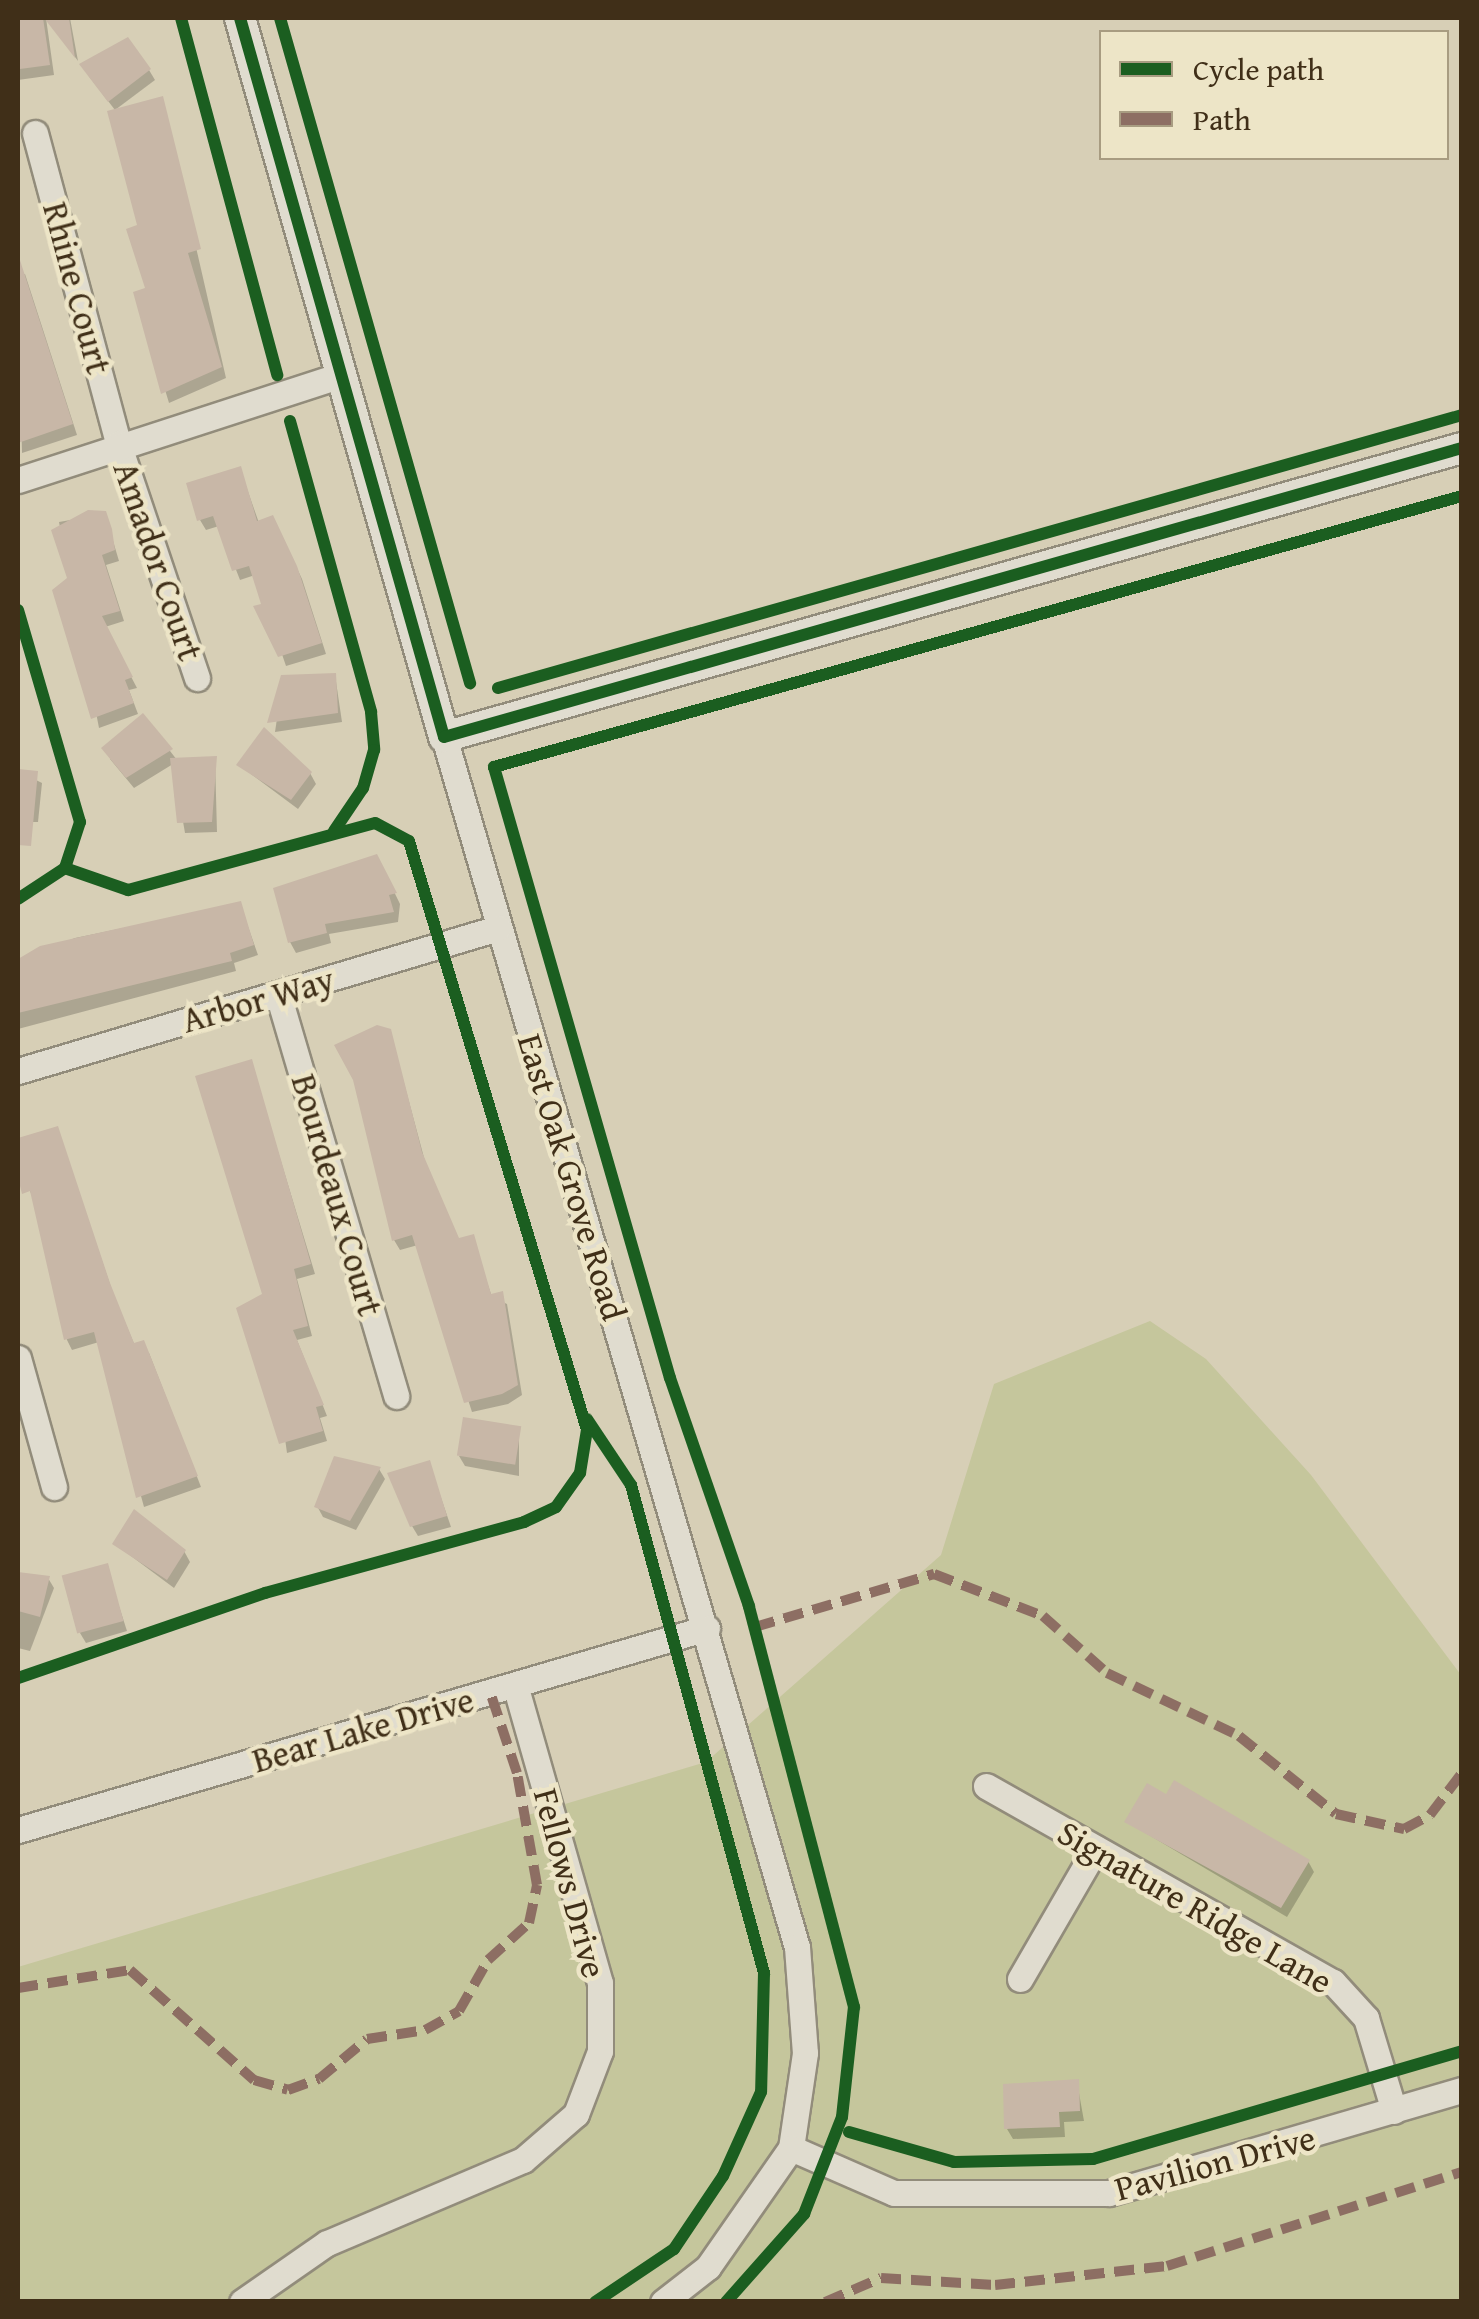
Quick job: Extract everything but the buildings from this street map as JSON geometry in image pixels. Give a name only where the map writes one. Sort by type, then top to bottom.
[{"type":"street","name":"East Oak Grove Road","points":[[240,18],[338,376],[707,1628],[797,1947],[805,2053],[791,2148],[708,2267],[663,2302]]},
{"type":"street","name":"Rhine Court","points":[[36,133],[118,442]]},
{"type":"street","points":[[18,480],[118,442],[338,376]]},
{"type":"street","name":"Amador Court","points":[[118,442],[197,678]]},
{"type":"street","points":[[444,737],[1462,448]]},
{"type":"street","name":"Arbor Way","points":[[18,1071],[498,928]]},
{"type":"street","name":"Bourdeaux Court","points":[[278,994],[396,1396]]},
{"type":"street","points":[[18,1358],[54,1487]]},
{"type":"street","name":"Bear Lake Drive","points":[[18,1830],[707,1628]]},
{"type":"street","name":"Fellows Drive","points":[[242,2302],[328,2243],[523,2160],[576,2114],[600,2051],[600,1984],[515,1685]]},
{"type":"street","name":"Signature Ridge Lane","points":[[986,1786],[1332,1982],[1366,2018],[1394,2111]]},
{"type":"street","points":[[1020,1979],[1096,1848]]},
{"type":"street","name":"Pavilion Drive","points":[[791,2148],[894,2193],[1109,2194],[1462,2090]]},
{"type":"green space","points":[[1150,1321],[1206,1359],[1311,1475],[1461,1675],[1461,2301],[18,2302],[18,1967],[706,1762],[941,1555],[994,1384]]},
{"type":"marked path","points":[[755,1627],[934,1574],[1043,1616],[1107,1673],[1239,1736],[1336,1814],[1404,1829],[1430,1815],[1462,1773]]},
{"type":"marked path","points":[[18,1988],[130,1970],[254,2080],[288,2090],[319,2079],[367,2039],[425,2030],[459,2011],[488,1960],[529,1923],[537,1885],[517,1773],[490,1692]]},
{"type":"marked path","points":[[825,2302],[881,2278],[995,2285],[1167,2266],[1462,2172]]},
{"type":"cycle path","points":[[181,18],[277,375]]},
{"type":"cycle path","points":[[240,18],[444,737],[1462,448]]},
{"type":"cycle path","points":[[280,18],[470,683]]},
{"type":"cycle path","points":[[498,688],[1462,415]]},
{"type":"cycle path","points":[[290,421],[371,712],[374,750],[363,788],[334,831]]},
{"type":"cycle path","points":[[726,2302],[804,2214],[842,2117],[854,2007],[749,1606],[670,1378],[494,767],[1462,496]]},
{"type":"cycle path","points":[[18,610],[80,822],[65,868],[18,899]]},
{"type":"cycle path","points":[[18,1678],[265,1593],[524,1522],[556,1507],[580,1473],[587,1430],[409,841],[375,823],[128,890],[65,868]]},
{"type":"cycle path","points":[[587,1419],[631,1485],[764,1973],[761,2092],[723,2176],[674,2249],[595,2302]]},
{"type":"cycle path","points":[[849,2132],[954,2162],[1093,2159],[1462,2051]]}]
